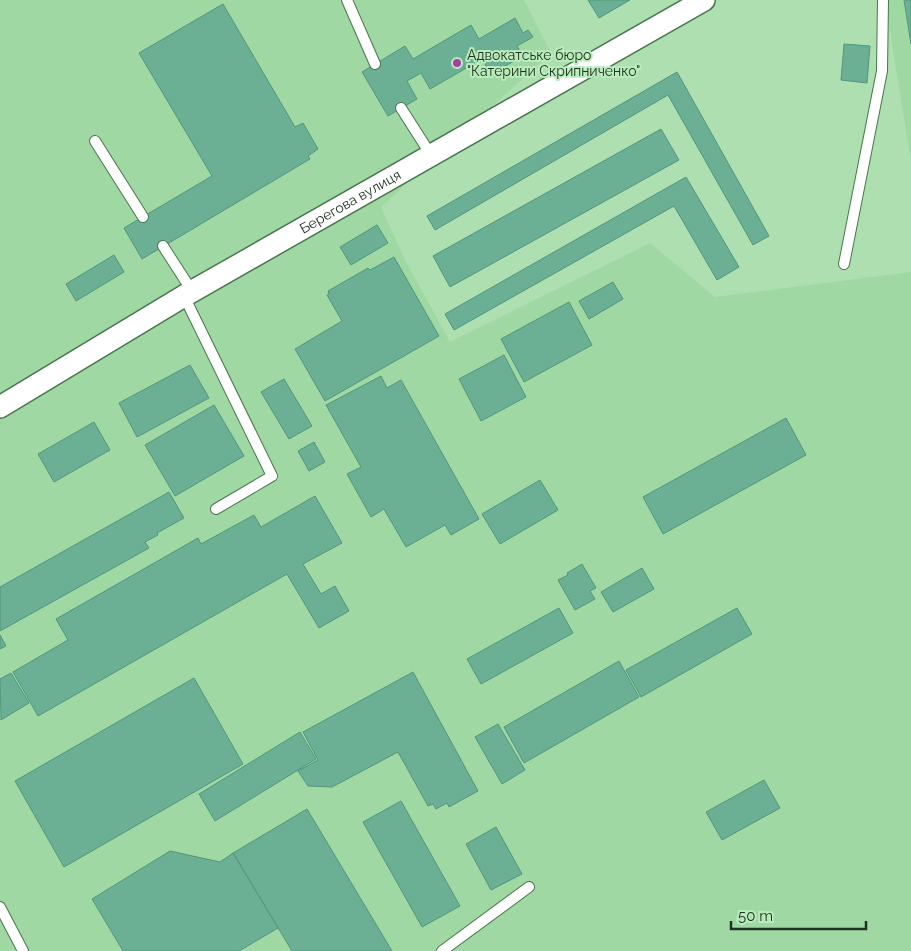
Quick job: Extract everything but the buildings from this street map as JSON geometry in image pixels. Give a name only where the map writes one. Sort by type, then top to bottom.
[{"type":"street","name":"Берегова вулиця","points":[[0,407],[188,294],[704,0]]},
{"type":"lane","points":[[347,0],[375,64]]},
{"type":"lane","points":[[844,264],[882,71],[883,0]]},
{"type":"lane","points":[[401,108],[431,155]]},
{"type":"lane","points":[[94,141],[143,216]]},
{"type":"lane","points":[[163,246],[188,294],[272,476],[216,509]]},
{"type":"lane","points":[[442,951],[529,887]]},
{"type":"lane","points":[[0,907],[23,951]]},
{"type":"shaded area","points":[[0,0],[524,0],[551,53],[381,207],[406,262],[450,342],[650,243],[715,297],[911,272],[911,951],[0,951]]},
{"type":"shaded area","points":[[885,0],[911,0],[911,162]]},
{"type":"place","name":"Адвокатське бюро \"Катерини Скрипниченко\"","points":[[457,63]]}]
